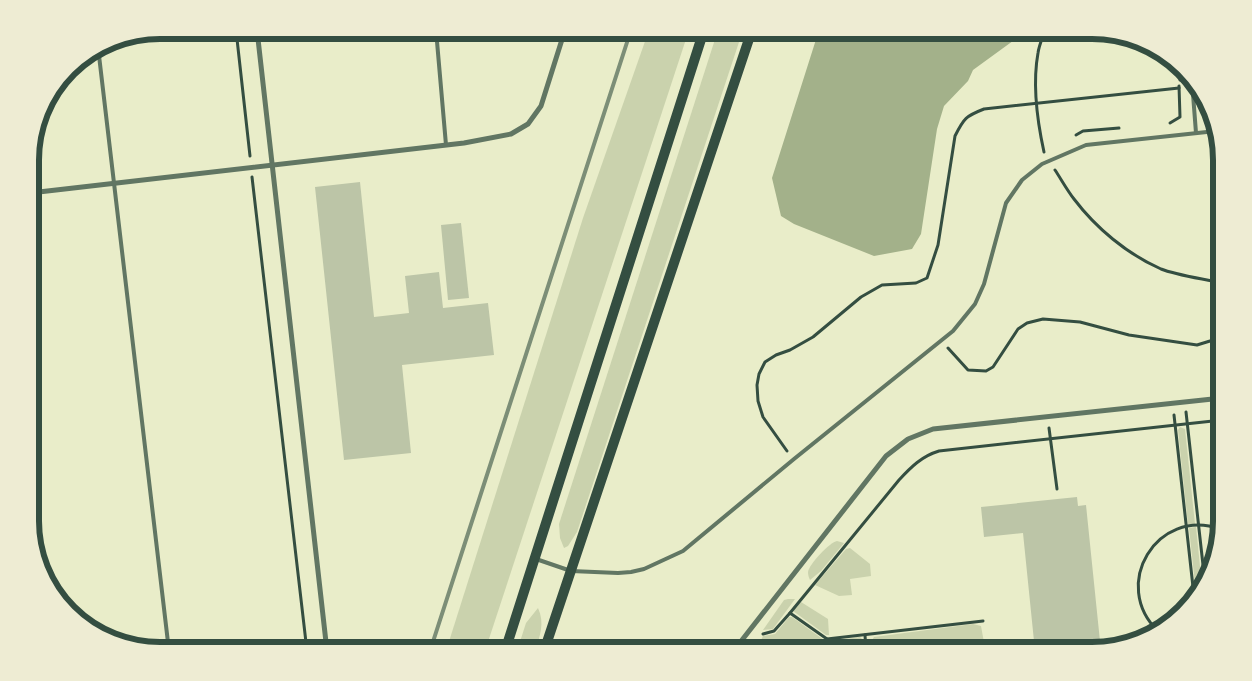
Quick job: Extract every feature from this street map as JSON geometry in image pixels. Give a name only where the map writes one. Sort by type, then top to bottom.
[{"type":"main road","points":[[508,642],[701,39]]},
{"type":"main road","points":[[547,642],[749,39]]},
{"type":"street","points":[[258,39],[327,642]]},
{"type":"street","points":[[39,192],[446,145],[511,134],[528,124],[541,106],[563,39]]},
{"type":"street","points":[[741,642],[886,456],[908,439],[934,429],[1213,399]]},
{"type":"lane","points":[[437,39],[446,145]]},
{"type":"lane","points":[[99,55],[168,642]]},
{"type":"lane","points":[[1193,92],[1196,133]]},
{"type":"lane","points":[[535,559],[571,571],[631,572],[683,551],[953,331],[975,304],[984,284],[1006,203],[1022,180],[1042,164],[1086,145],[1210,131]]},
{"type":"path","points":[[237,39],[306,642]]},
{"type":"path","points":[[1042,39],[1038,53],[1037,120],[1044,152],[1074,199],[1112,239],[1141,258],[1163,270],[1213,281]]},
{"type":"path","points":[[1167,124],[1180,117],[1180,77]]},
{"type":"path","points":[[794,459],[763,417],[758,401],[757,385],[759,374],[765,362],[813,337],[861,297],[882,284],[916,283],[926,278],[938,244],[955,136],[968,115],[984,109],[1179,88]]},
{"type":"path","points":[[1076,135],[1083,131],[1127,128]]},
{"type":"path","points":[[1037,157],[1052,148]]},
{"type":"path","points":[[940,342],[968,370],[977,372],[986,371],[993,367],[1018,329],[1027,323],[1043,319],[1080,322],[1129,335],[1197,345],[1213,341]]},
{"type":"path","points":[[1185,402],[1203,569]]},
{"type":"path","points":[[1172,403],[1193,589]]},
{"type":"path","points":[[1048,417],[1057,489]]},
{"type":"path","points":[[759,639],[763,633],[774,631],[898,480],[914,464],[928,454],[939,451],[1213,421]]},
{"type":"path","points":[[1153,626],[1149,623],[1140,604],[1137,583],[1142,562],[1154,544],[1171,532],[1198,525],[1213,527]]},
{"type":"path","points":[[790,612],[827,639],[983,621]]},
{"type":"path","points":[[865,635],[865,642]]},
{"type":"shaded area","points":[[646,39],[686,39],[488,642],[449,642],[583,218]]},
{"type":"shaded area","points":[[715,39],[740,39],[577,532],[568,546],[564,548],[560,538],[559,524]]},
{"type":"shaded area","points":[[816,39],[1016,39],[973,70],[968,81],[944,106],[937,129],[921,234],[912,249],[874,256],[794,224],[781,216],[772,178]]},
{"type":"shaded area","points":[[1180,427],[1185,429],[1195,524],[1188,524],[1178,430]]},
{"type":"shaded area","points":[[1196,527],[1201,575],[1195,585],[1189,528]]},
{"type":"shaded area","points":[[837,541],[844,543],[821,571],[810,580],[809,568],[825,549]]},
{"type":"shaded area","points":[[850,548],[870,564],[871,576],[850,579],[852,595],[839,596],[815,585],[846,549]]},
{"type":"shaded area","points":[[795,599],[773,629],[763,630],[784,600]]},
{"type":"shaded area","points":[[801,602],[828,619],[829,635],[826,635],[793,611]]},
{"type":"shaded area","points":[[538,608],[541,624],[538,642],[520,642],[526,623]]},
{"type":"shaded area","points":[[789,617],[792,617],[825,642],[760,642],[763,636],[775,634]]},
{"type":"shaded area","points":[[973,624],[981,626],[984,642],[871,642],[874,637]]},
{"type":"shaded area","points":[[860,637],[863,642],[831,642]]},
{"type":"building","points":[[360,182],[374,317],[409,313],[405,276],[439,272],[443,308],[488,303],[494,355],[402,365],[411,453],[344,460],[315,187]]},
{"type":"building","points":[[461,223],[469,298],[448,300],[441,225]]},
{"type":"building","points":[[1077,497],[1078,506],[1086,505],[1100,642],[1025,642],[1034,641],[1023,533],[984,537],[981,507]]},
{"type":"railway","points":[[433,642],[628,39]]}]
